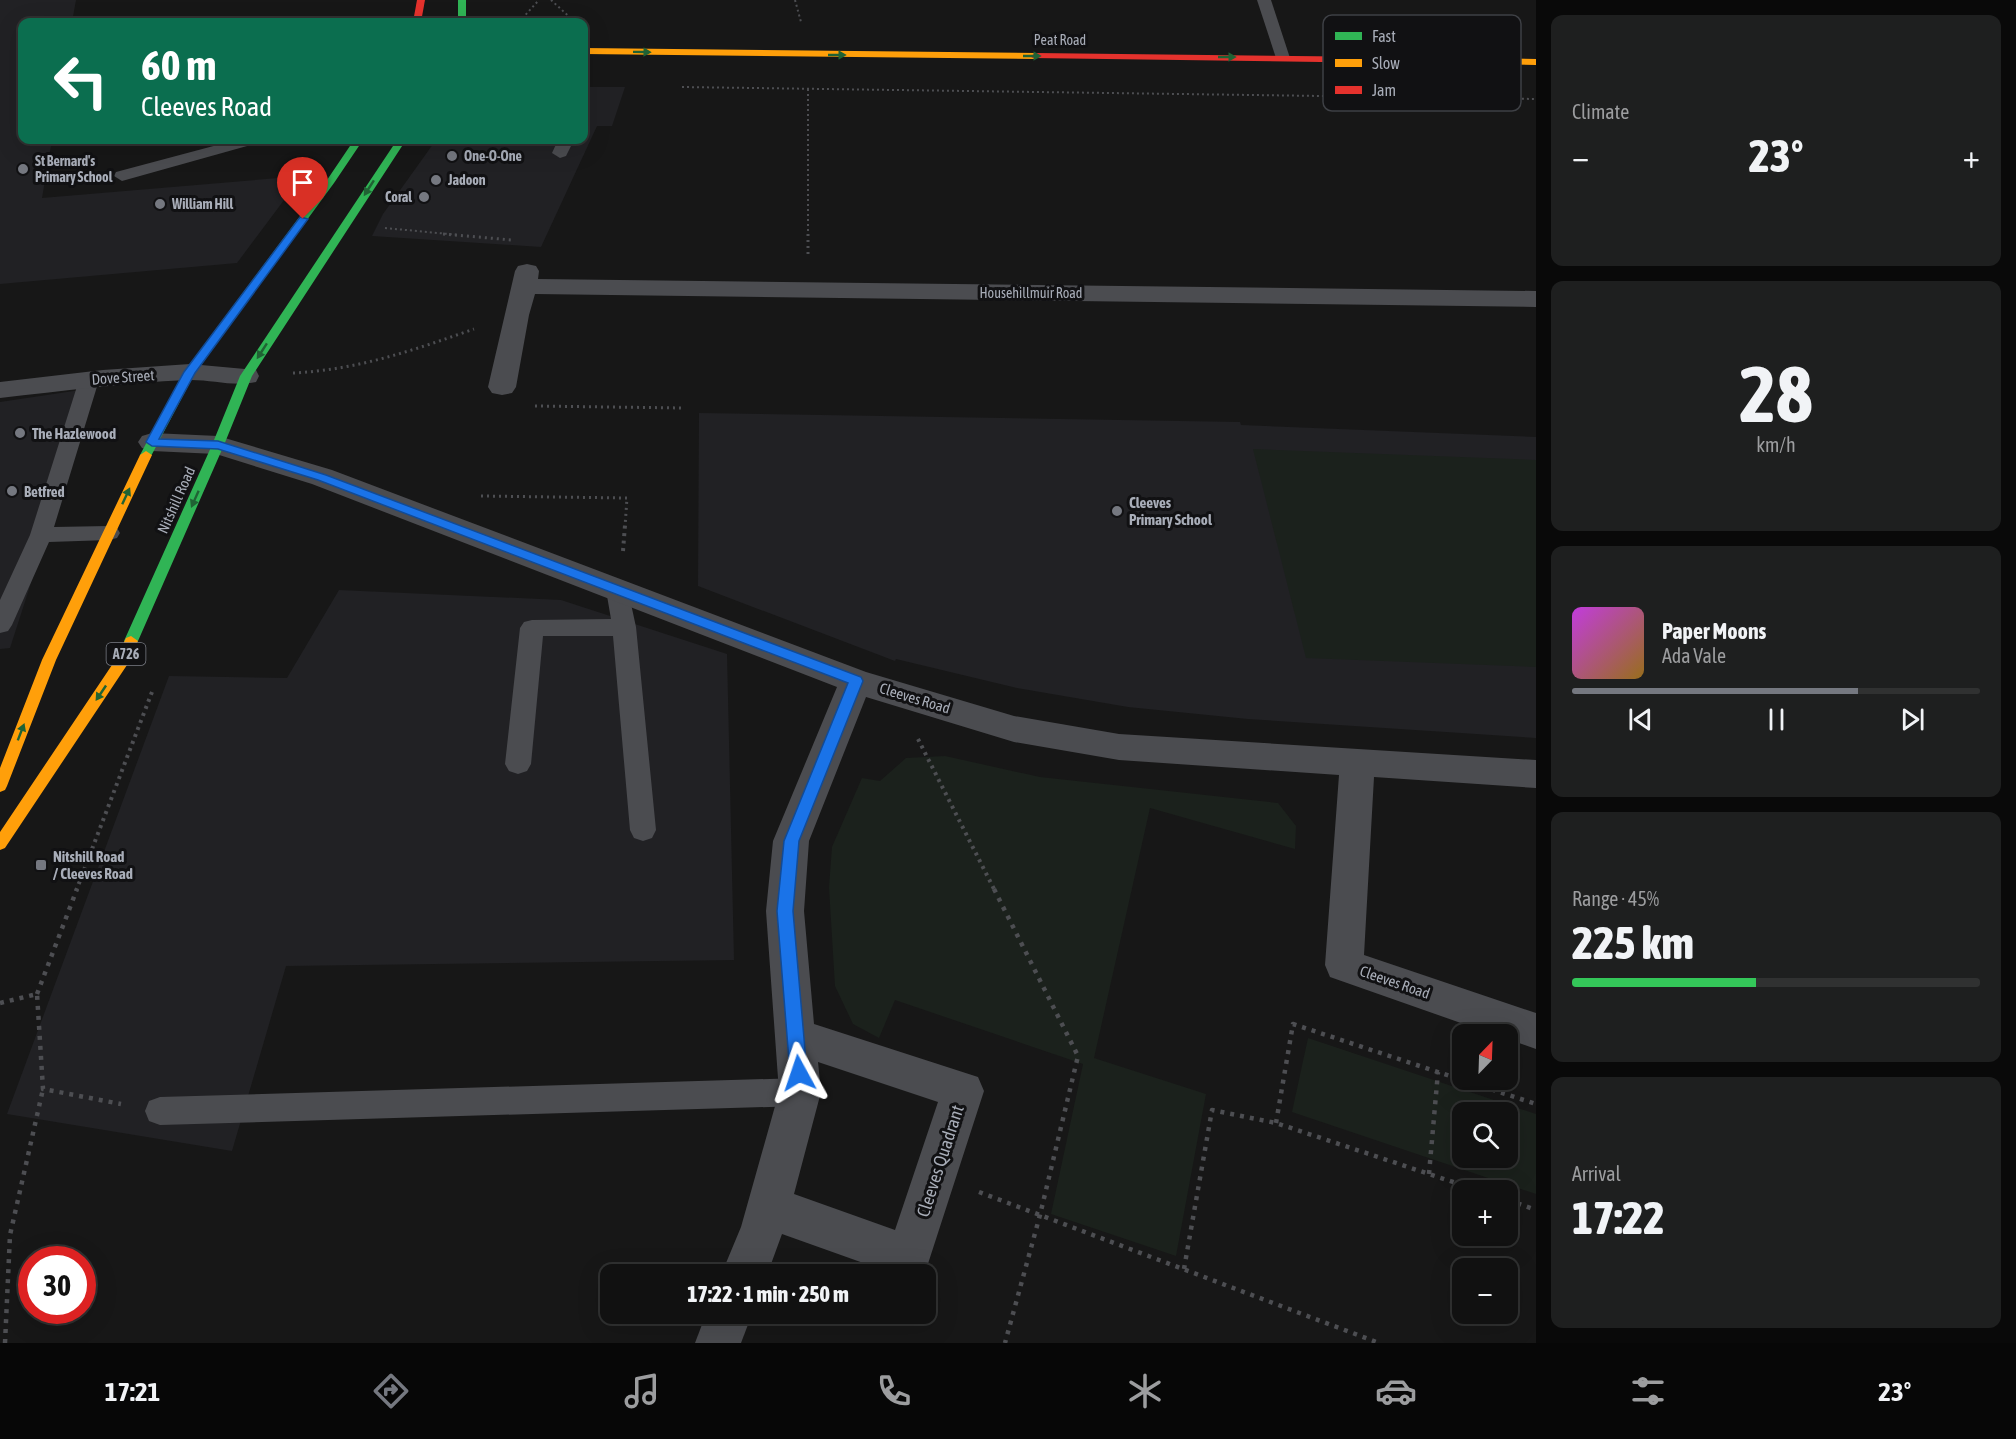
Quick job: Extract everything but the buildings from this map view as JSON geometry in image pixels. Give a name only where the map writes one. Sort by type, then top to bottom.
[{"type":"main road","points":[[418,18],[421,0]]},
{"type":"main road","points":[[462,0],[462,18]]},
{"type":"main road","name":"Peat Road","points":[[588,51],[1323,59]]},
{"type":"main road","name":"Peat Road","points":[[1521,62],[1536,62]]},
{"type":"main road","points":[[0,786],[49,660],[152,442],[190,372],[331,181],[355,144]]},
{"type":"main road","name":"Nitshill Road","points":[[0,844],[122,661],[218,445],[246,376],[398,144]]},
{"type":"street","name":"Househillmuir Road","points":[[526,279],[808,291],[1536,299]]},
{"type":"street","points":[[502,387],[516,315],[526,279]]},
{"type":"street","name":"Dove Street","points":[[0,390],[190,372],[246,376]]},
{"type":"street","name":"Cleeves Road","points":[[152,442],[218,445],[322,477],[856,681],[893,690],[1014,729],[1119,747],[1536,774]]},
{"type":"street","points":[[748,1264],[768,1207],[800,1092],[785,911],[791,841],[856,681]]},
{"type":"street","name":"Cleeves Road","points":[[1357,761],[1344,965],[1536,1031]]},
{"type":"street","name":"Cleeves Quadrant","points":[[768,1207],[909,1257],[934,1174],[963,1091],[795,1036]]},
{"type":"street","points":[[718,1343],[725,1324]]},
{"type":"lane","points":[[1264,0],[1283,58]]},
{"type":"lane","points":[[122,176],[238,144]]},
{"type":"lane","points":[[0,625],[41,535],[89,380]]},
{"type":"lane","points":[[41,535],[109,533]]},
{"type":"lane","points":[[619,590],[643,830]]},
{"type":"lane","points":[[518,764],[532,628],[624,627]]},
{"type":"lane","points":[[160,1111],[800,1092]]},
{"type":"path","points":[[523,18],[539,0]]},
{"type":"path","points":[[551,0],[571,18]]},
{"type":"path","points":[[795,0],[803,31],[808,90],[808,291]]},
{"type":"path","points":[[678,87],[1323,96]]},
{"type":"path","points":[[1521,99],[1536,99]]},
{"type":"path","points":[[345,225],[525,241],[526,279]]},
{"type":"path","points":[[289,374],[314,373],[379,361],[516,315]]},
{"type":"path","points":[[502,387],[502,406],[684,408]]},
{"type":"path","points":[[429,518],[445,495],[627,498],[619,590]]},
{"type":"path","points":[[5,1343],[10,1235],[43,1089],[37,994],[153,690]]},
{"type":"path","points":[[893,690],[1078,1056],[1040,1215],[1005,1343]]},
{"type":"path","points":[[0,1003],[37,994]]},
{"type":"path","points":[[1276,1123],[1293,1024],[1452,1076]]},
{"type":"path","points":[[1429,1173],[1438,1072]]},
{"type":"path","points":[[43,1089],[160,1111]]},
{"type":"path","points":[[1493,1090],[1536,1104]]},
{"type":"path","points":[[1184,1269],[1212,1110],[1276,1123],[1452,1181]]},
{"type":"path","points":[[934,1174],[1379,1343]]},
{"type":"path","points":[[1518,1204],[1536,1210]]},
{"type":"shaded area","points":[[0,0],[76,0],[73,18],[18,18],[18,144],[51,144],[42,198],[302,176],[237,263],[0,284]]},
{"type":"shaded area","points":[[588,87],[625,87],[612,126],[597,126],[541,247],[372,236],[383,214],[433,144],[588,144]]},
{"type":"shaded area","points":[[94,388],[10,648],[0,649],[0,402]]},
{"type":"shaded area","name":"Cleeves Primary School","points":[[699,413],[1240,422],[1241,425],[1536,437],[1536,738],[1248,719],[1128,707],[1017,688],[896,659],[895,661],[698,586]]},
{"type":"shaded area","points":[[1253,449],[1536,460],[1536,667],[1306,658]]},
{"type":"shaded area","points":[[339,590],[561,600],[727,654],[734,960],[286,966],[232,1151],[7,1114],[169,676],[287,678]]},
{"type":"shaded area","points":[[945,756],[1040,777],[1278,803],[1296,826],[1295,849],[1150,808],[1094,1058],[1206,1094],[1176,1256],[1051,1214],[1083,1064],[895,1000],[879,1038],[853,1024],[835,986],[829,887],[832,847],[862,778],[880,781],[906,758]]},
{"type":"shaded area","points":[[1308,1038],[1452,1086],[1452,1090],[1464,1090],[1500,1102],[1452,1102],[1452,1166],[1292,1112]]},
{"type":"shaded area","points":[[1518,1108],[1536,1114],[1536,1194],[1518,1188],[1518,1180],[1494,1180],[1459,1168],[1518,1168]]},
{"type":"traffic: fast","points":[[462,0],[462,18]]},
{"type":"traffic: fast","points":[[146,455],[190,372],[331,181],[355,144]]},
{"type":"traffic: fast","points":[[131,641],[246,376],[398,144]]},
{"type":"traffic: slow","points":[[588,51],[1035,56]]},
{"type":"traffic: slow","points":[[1521,62],[1536,62]]},
{"type":"traffic: slow","points":[[0,786],[49,660],[146,455]]},
{"type":"traffic: slow","points":[[0,844],[122,661],[131,641]]},
{"type":"traffic: jam","points":[[418,18],[421,0]]},
{"type":"traffic: jam","points":[[1035,56],[1323,59]]},
{"type":"place","name":"One-O-One","points":[[452,156]]},
{"type":"place","name":"St Bernard's Primary School","points":[[23,169]]},
{"type":"place","name":"Jadoon","points":[[436,180]]},
{"type":"place","name":"Coral","points":[[424,197]]},
{"type":"place","name":"William Hill","points":[[160,204]]},
{"type":"place","name":"The Hazlewood","points":[[20,433]]},
{"type":"place","name":"Betfred","points":[[12,491]]},
{"type":"place","name":"Cleeves Primary School","points":[[1117,511]]},
{"type":"place","name":"Nitshill Road / Cleeves Road","points":[[41,865]]},
{"type":"route","points":[[303,219],[190,372],[152,442],[218,445],[322,477],[856,681],[791,841],[785,911],[799,1073]]}]
